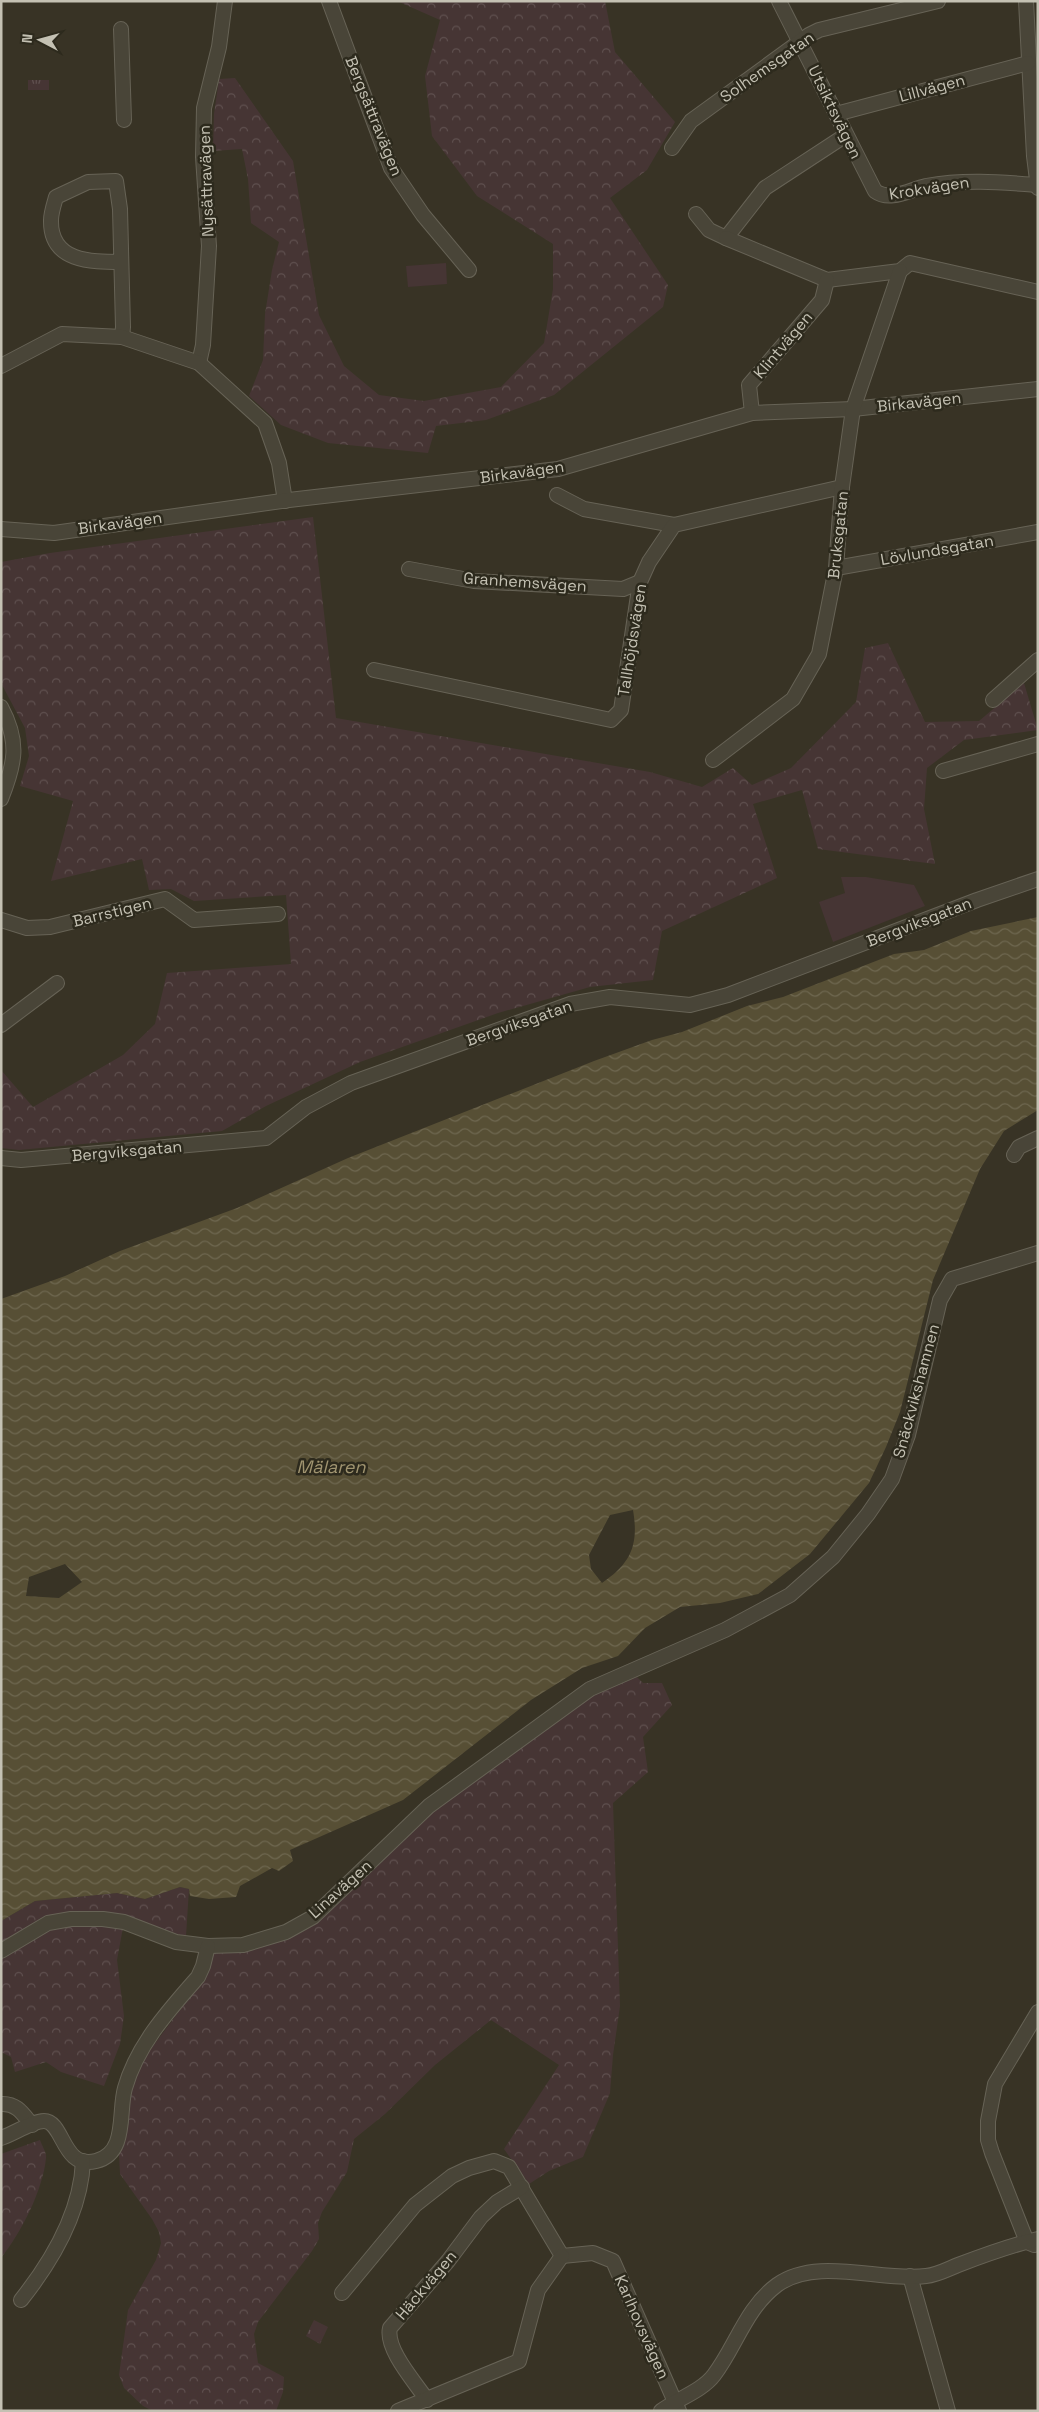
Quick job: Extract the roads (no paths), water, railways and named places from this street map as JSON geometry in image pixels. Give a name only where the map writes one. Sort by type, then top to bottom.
[{"type":"street","name":"Nysättravägen","points":[[200,363],[209,246],[203,157],[204,108],[219,46],[225,1]]},
{"type":"street","name":"Bergsättravägen","points":[[329,1],[392,168],[423,215],[469,270]]},
{"type":"street","name":"Utsiktsvägen","points":[[779,1],[875,191],[880,195]]},
{"type":"street","name":"Solhemsgatan","points":[[672,148],[691,121],[819,30],[938,1]]},
{"type":"street","points":[[1026,1],[1028,63],[1037,187]]},
{"type":"street","points":[[121,29],[124,120]]},
{"type":"street","name":"Lillvägen","points":[[836,114],[1028,63]]},
{"type":"street","points":[[726,238],[765,188],[846,135]]},
{"type":"street","name":"Krokvägen","points":[[880,195],[887,197],[925,186],[964,180],[1037,187]]},
{"type":"street","points":[[121,262],[95,262],[75,259],[57,245],[51,221],[56,197],[88,182],[116,181],[121,262],[122,337]]},
{"type":"street","points":[[696,214],[709,230],[827,280],[900,271],[910,263],[1038,292]]},
{"type":"street","name":"Bruksgatan","points":[[713,760],[792,699],[819,654],[836,568],[842,487],[853,408],[900,271]]},
{"type":"street","name":"Klintvägen","points":[[752,413],[749,385],[822,300],[827,280]]},
{"type":"street","points":[[1,366],[62,334],[122,337],[200,363],[265,423],[279,463],[284,501]]},
{"type":"street","name":"Birkavägen","points":[[1,529],[54,532],[284,501],[558,469],[752,413],[853,408],[1038,389]]},
{"type":"street","points":[[557,495],[584,509],[674,525],[842,487]]},
{"type":"street","name":"Tallhöjdsvägen","points":[[374,670],[611,720],[621,710],[640,582],[649,562],[674,525]]},
{"type":"street","name":"Lövlundsgatan","points":[[836,568],[1038,532]]},
{"type":"street","name":"Granhemsvägen","points":[[409,569],[474,581],[623,589],[640,582]]},
{"type":"street","points":[[993,700],[1038,660]]},
{"type":"street","points":[[1,707],[11,726],[15,753],[1,799]]},
{"type":"street","points":[[943,771],[1038,744]]},
{"type":"street","name":"Bergviksgatan","points":[[1,1158],[21,1160],[266,1138],[306,1107],[351,1084],[570,1004],[610,997],[690,1005],[728,995],[1038,879]]},
{"type":"street","name":"Barrstigen","points":[[1,920],[27,928],[50,927],[165,899],[194,920],[278,914]]},
{"type":"street","points":[[1,1025],[57,983]]},
{"type":"street","points":[[1014,1155],[1019,1147],[1038,1138]]},
{"type":"street","name":"Snäckvikshamnen","points":[[635,1670],[742,1622],[790,1595],[833,1556],[868,1514],[892,1479],[908,1435],[940,1300],[952,1278],[1038,1253]]},
{"type":"street","name":"Linavägen","points":[[1,1951],[48,1923],[103,1918],[124,1922],[176,1942],[208,1946],[243,1945],[286,1932],[313,1917],[429,1806],[590,1689],[635,1670]]},
{"type":"street","points":[[1,2138],[42,2121],[50,2122],[55,2127],[70,2154],[83,2161],[94,2162],[102,2159],[114,2149],[119,2134],[124,2091],[129,2074],[150,2035],[198,1977],[208,1946]]},
{"type":"street","points":[[661,2411],[676,2406],[713,2377],[746,2320],[758,2304],[777,2285],[801,2275],[824,2272],[927,2276],[1034,2242],[995,2162],[988,2140],[988,2120],[995,2084],[1038,2012]]},
{"type":"street","points":[[1,2104],[11,2104],[18,2108],[32,2126]]},
{"type":"street","points":[[21,2300],[48,2262],[60,2239],[77,2196],[83,2161]]},
{"type":"street","points":[[342,2293],[415,2205],[452,2176],[469,2168],[494,2161],[508,2167],[522,2187],[562,2256],[538,2290],[519,2361],[398,2411]]},
{"type":"street","name":"Häckvägen","points":[[427,2400],[395,2352],[388,2336],[390,2328],[448,2261],[481,2216],[497,2202],[522,2187]]},
{"type":"street","name":"Karlhovsvägen","points":[[562,2256],[593,2253],[614,2261],[676,2406]]},
{"type":"street","points":[[910,2276],[948,2411]]},
{"type":"water","name":"Mälaren","points":[[1038,917],[1038,1110],[1004,1131],[980,1169],[933,1280],[900,1412],[886,1447],[869,1483],[810,1554],[758,1594],[720,1603],[680,1607],[645,1628],[618,1656],[582,1668],[531,1700],[403,1800],[290,1850],[293,1861],[279,1871],[272,1868],[240,1886],[236,1897],[209,1899],[190,1896],[189,1889],[180,1887],[145,1899],[117,1893],[35,1901],[1,1921],[1,1299],[65,1276],[120,1251],[237,1208],[348,1158],[594,1061],[652,1040],[682,1032],[747,1006],[783,997],[894,954],[924,950],[971,931]],"holes":[[[633,1510],[635,1533],[631,1552],[620,1568],[602,1583],[591,1569],[589,1555],[610,1515]],[[65,1564],[82,1582],[59,1598],[26,1596],[29,1577]]]}]
